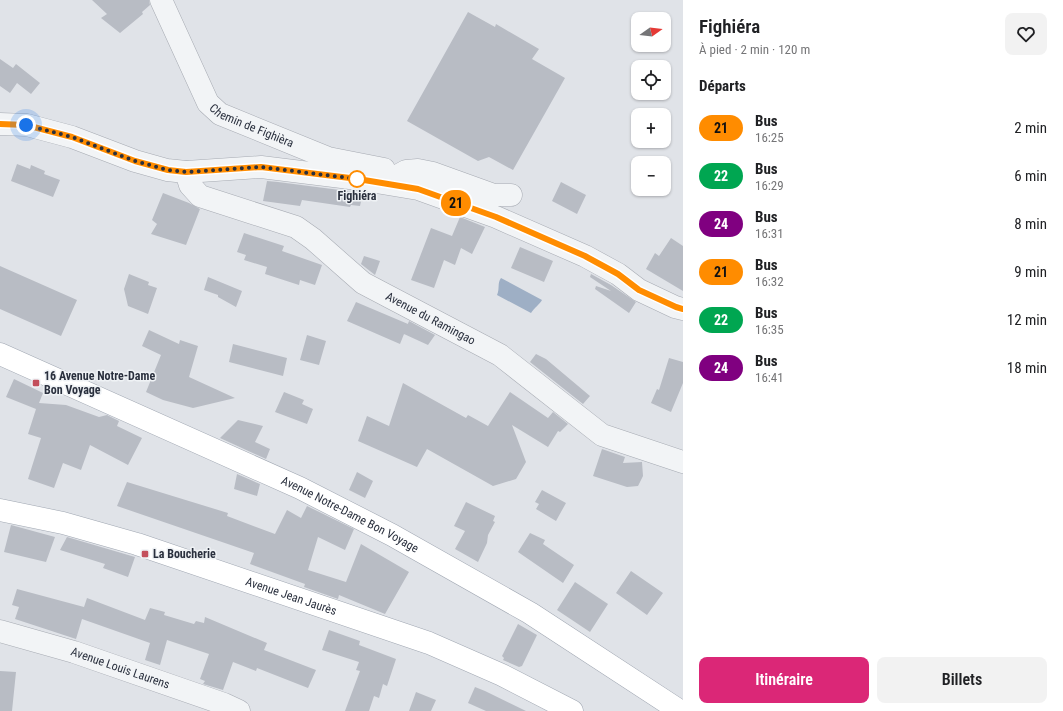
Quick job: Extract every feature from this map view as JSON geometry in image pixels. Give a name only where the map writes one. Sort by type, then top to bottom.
[{"type":"main road","name":"Avenue Notre-Dame Bon Voyage","points":[[0,354],[300,488],[392,534],[530,613],[680,711]]},
{"type":"main road","name":"Avenue Jean Jaurès","points":[[0,510],[63,523],[137,544],[430,643],[502,676],[572,711]]},
{"type":"street","name":"Chemin de Fighièra","points":[[161,0],[208,103],[220,114],[328,158],[389,170],[394,181]]},
{"type":"street","points":[[0,124],[26,125],[64,135],[135,161],[186,172],[261,167],[394,181],[496,217],[585,256],[618,274],[639,290],[676,307],[683,308]]},
{"type":"street","points":[[394,181],[406,171],[418,170],[433,173],[494,195],[510,195]]},
{"type":"street","name":"Avenue du Ramingao","points":[[186,172],[190,185],[200,196],[296,227],[313,239],[363,283],[500,355],[602,435],[683,462]]},
{"type":"street","name":"Avenue Louis Laurens","points":[[0,631],[74,652],[224,704],[239,711]]},
{"type":"water","points":[[501,278],[542,300],[531,313],[497,295]]},
{"type":"building","points":[[92,0],[149,0],[150,5],[142,12],[143,14],[120,33],[101,18],[107,14]]},
{"type":"building","points":[[468,12],[495,27],[496,24],[539,49],[532,59],[565,78],[513,170],[489,157],[478,161],[407,121]]},
{"type":"building","points":[[0,59],[13,68],[16,64],[40,83],[31,94],[17,83],[10,93],[0,86]]},
{"type":"building","points":[[17,164],[30,169],[31,165],[45,171],[44,174],[60,180],[53,197],[11,181]]},
{"type":"building","points":[[267,181],[363,193],[360,206],[351,205],[350,207],[302,200],[300,206],[263,201]]},
{"type":"building","points":[[561,182],[586,195],[577,214],[552,201]]},
{"type":"building","points":[[163,193],[200,209],[186,245],[151,234],[157,224],[152,220]]},
{"type":"building","points":[[460,217],[485,227],[472,254],[461,248],[455,265],[444,260],[434,288],[411,280],[431,228],[452,236]]},
{"type":"building","points":[[244,233],[284,246],[282,251],[322,265],[315,285],[300,280],[299,285],[265,274],[267,267],[244,260],[246,255],[237,252]]},
{"type":"building","points":[[671,238],[683,246],[683,291],[646,269],[655,253],[659,256]]},
{"type":"building","points":[[520,247],[553,261],[544,282],[511,268]]},
{"type":"building","points":[[364,256],[380,261],[375,275],[361,264]]},
{"type":"building","points":[[0,266],[77,300],[61,336],[0,309]]},
{"type":"building","points":[[129,274],[149,282],[148,285],[157,288],[148,314],[128,306],[124,289]]},
{"type":"building","points":[[591,274],[611,285],[636,302],[629,313],[595,289],[596,286],[611,291],[590,277]]},
{"type":"building","points":[[208,277],[242,291],[236,307],[218,297],[218,295],[204,290]]},
{"type":"building","points":[[356,302],[408,324],[400,344],[347,321]]},
{"type":"building","points":[[409,321],[435,335],[428,345],[404,334]]},
{"type":"building","points":[[149,330],[179,344],[180,340],[198,346],[189,377],[235,398],[193,408],[163,400],[146,392],[161,355],[142,346]]},
{"type":"building","points":[[307,335],[326,341],[319,365],[300,360]]},
{"type":"building","points":[[233,344],[287,358],[283,376],[229,362]]},
{"type":"building","points":[[536,354],[546,359],[590,396],[583,404],[530,362]]},
{"type":"building","points":[[669,358],[683,362],[683,383],[671,412],[651,403],[657,389],[659,390]]},
{"type":"building","points":[[14,379],[43,393],[39,403],[66,405],[99,417],[107,415],[119,421],[117,426],[142,438],[128,465],[90,445],[81,470],[63,463],[54,488],[28,479],[41,438],[28,434],[36,409],[6,397]]},
{"type":"building","points":[[403,383],[466,418],[468,415],[488,426],[510,392],[548,418],[553,412],[568,424],[560,432],[558,431],[548,447],[512,425],[526,462],[516,479],[493,486],[427,449],[417,467],[358,441],[367,416],[389,426]]},
{"type":"building","points":[[284,392],[304,400],[302,404],[313,409],[307,424],[275,412]]},
{"type":"building","points":[[238,420],[263,426],[255,442],[270,449],[266,459],[220,438]]},
{"type":"building","points":[[602,449],[625,457],[623,463],[642,462],[643,476],[638,486],[627,487],[593,476]]},
{"type":"building","points":[[357,472],[373,481],[365,498],[349,490]]},
{"type":"building","points":[[237,474],[260,484],[257,496],[234,489]]},
{"type":"building","points":[[127,482],[228,513],[227,516],[275,534],[287,510],[301,518],[307,506],[354,529],[345,550],[318,537],[308,570],[346,582],[361,544],[409,572],[385,614],[339,595],[338,599],[304,587],[305,584],[250,564],[254,553],[117,506]]},
{"type":"building","points":[[542,490],[566,503],[556,521],[536,509],[539,504],[535,502]]},
{"type":"building","points":[[466,502],[495,516],[493,521],[495,522],[488,535],[487,543],[478,562],[455,549],[465,531],[454,526]]},
{"type":"building","points":[[11,525],[55,537],[46,562],[4,552]]},
{"type":"building","points":[[530,533],[545,540],[543,544],[574,565],[563,583],[518,552]]},
{"type":"building","points":[[67,537],[135,557],[128,577],[103,568],[105,564],[60,550]]},
{"type":"building","points":[[631,571],[663,593],[647,615],[616,593]]},
{"type":"building","points":[[575,582],[608,604],[590,632],[557,610]]},
{"type":"building","points":[[17,589],[84,607],[87,598],[145,620],[150,608],[165,612],[164,615],[194,624],[196,621],[204,623],[205,617],[267,643],[264,650],[316,670],[308,688],[257,668],[256,671],[233,662],[223,690],[203,684],[205,681],[200,679],[209,654],[167,640],[160,665],[145,660],[150,643],[82,619],[76,639],[15,619],[19,607],[12,605]]},
{"type":"building","points":[[518,624],[537,635],[522,666],[519,667],[503,660],[504,658],[502,656]]},
{"type":"building","points":[[329,630],[360,641],[359,645],[396,659],[387,686],[383,684],[379,698],[374,696],[369,711],[345,711],[360,671],[356,670],[359,662],[322,650]]},
{"type":"building","points":[[0,671],[16,672],[12,711],[0,711]]},
{"type":"building","points":[[475,687],[526,711],[486,711],[468,703]]},
{"type":"building","points":[[416,692],[436,700],[431,711],[409,711]]},
{"type":"bus line","name":"21","points":[[0,124],[26,125],[72,137],[135,161],[168,170],[186,172],[261,167],[358,179],[418,189],[496,217],[534,235],[585,256],[618,274],[639,290],[683,309]]},
{"type":"place","name":"Fighiéra","points":[[357,179]]},
{"type":"place","name":"16 Avenue Notre-Dame Bon Voyage","points":[[36,383]]},
{"type":"place","name":"La Boucherie","points":[[145,554]]},
{"type":"route","points":[[26,125],[72,137],[135,161],[168,170],[186,172],[261,167],[357,179]]}]
